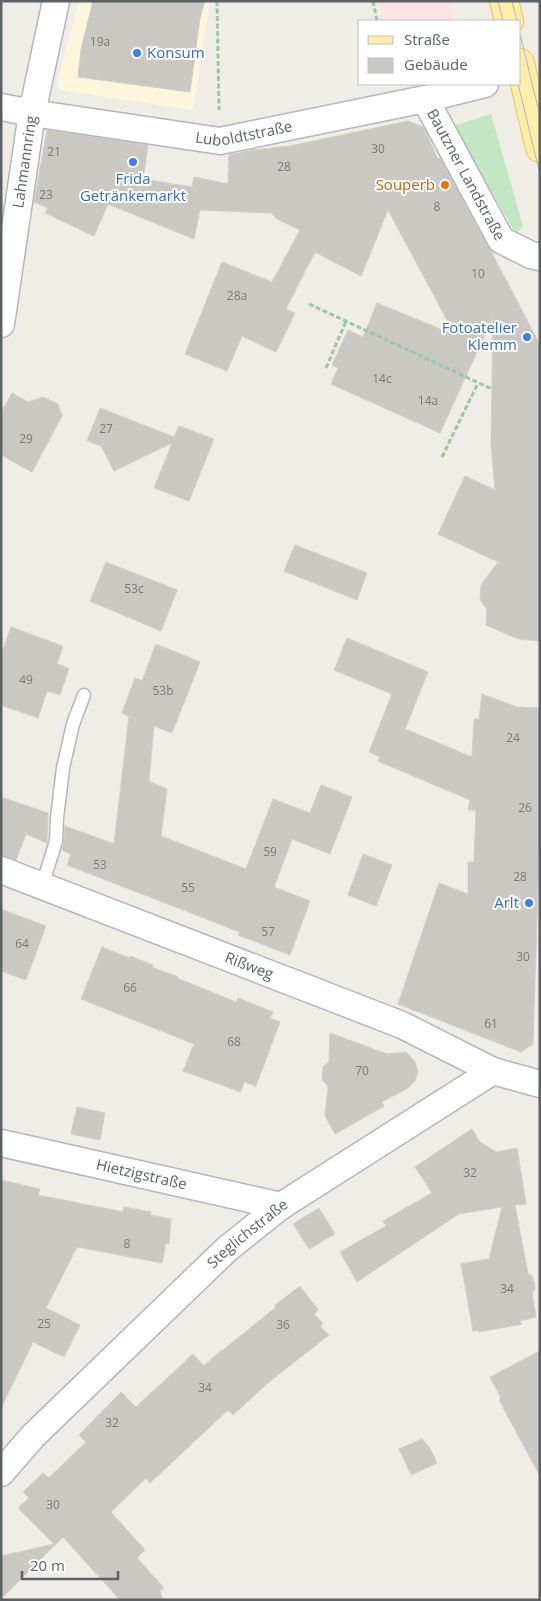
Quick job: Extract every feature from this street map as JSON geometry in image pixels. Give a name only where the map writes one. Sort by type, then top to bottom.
[{"type":"main road","points":[[504,1],[509,20]]},
{"type":"main road","points":[[521,71],[540,148]]},
{"type":"street","name":"Lahmannring","points":[[1,324],[32,113],[56,1]]},
{"type":"street","name":"Luboldtstraße","points":[[1,107],[220,141],[425,99],[481,85]]},
{"type":"street","name":"Bautzner Landstraße","points":[[425,99],[501,240],[540,258]]},
{"type":"street","name":"Rißweg","points":[[1,870],[402,1025],[493,1070]]},
{"type":"street","points":[[493,1070],[540,1084]]},
{"type":"street","name":"Steglichstraße","points":[[1,1473],[33,1436],[227,1249],[281,1206],[493,1070]]},
{"type":"street","name":"Hietzigstraße","points":[[1,1143],[281,1206]]},
{"type":"lane","points":[[42,886],[56,841],[56,818],[63,768],[73,724],[84,695]]},
{"type":"path","points":[[216,1],[220,141]]},
{"type":"path","points":[[373,1],[377,20]]},
{"type":"path","points":[[309,304],[492,388]]},
{"type":"path","points":[[326,368],[346,321]]},
{"type":"path","points":[[442,457],[478,383]]},
{"type":"shaded area","points":[[79,1],[210,1],[193,110],[60,90],[57,82]]},
{"type":"shaded area","points":[[380,1],[450,1],[454,20],[384,20]]},
{"type":"green space","points":[[491,114],[523,226],[518,231],[513,229],[453,126]]},
{"type":"building","points":[[93,1],[205,1],[200,18],[190,92],[78,77],[81,49]]},
{"type":"building","points":[[408,121],[423,127],[438,159],[440,158],[491,251],[540,345],[540,641],[518,639],[486,625],[487,609],[480,600],[481,585],[498,562],[438,534],[465,476],[495,490],[491,443],[493,317],[440,433],[331,384],[338,368],[332,365],[348,330],[363,337],[377,303],[455,335],[388,210],[361,276],[315,252],[286,309],[295,313],[276,352],[242,336],[227,371],[185,354],[222,262],[272,282],[300,230],[277,219],[271,213],[200,210],[194,239],[108,204],[94,236],[45,213],[48,208],[34,202],[47,130],[148,145],[143,179],[192,187],[194,177],[228,184],[229,155],[290,146]]},
{"type":"building","points":[[12,393],[28,402],[43,397],[58,404],[62,416],[32,472],[1,455],[1,413]]},
{"type":"building","points":[[100,408],[174,437],[179,426],[214,439],[189,501],[154,488],[172,443],[114,471],[101,446],[87,441]]},
{"type":"building","points":[[295,545],[367,573],[357,600],[284,571]]},
{"type":"building","points":[[106,562],[177,590],[161,631],[90,601]]},
{"type":"building","points":[[11,627],[63,646],[57,664],[69,668],[60,695],[47,691],[38,718],[1,705],[1,655]]},
{"type":"building","points":[[347,638],[428,672],[405,729],[472,757],[474,719],[479,719],[482,694],[517,707],[540,708],[540,824],[533,1044],[521,1052],[398,1004],[439,883],[468,894],[468,862],[474,862],[476,810],[468,810],[470,800],[378,761],[380,757],[369,752],[392,694],[334,670]]},
{"type":"building","points":[[156,644],[200,662],[172,733],[154,726],[149,781],[167,789],[161,836],[246,869],[273,799],[310,813],[321,785],[352,797],[330,854],[292,839],[274,887],[310,901],[290,955],[238,935],[240,932],[67,865],[71,854],[62,850],[65,826],[114,844],[129,716],[122,713],[135,678],[142,681]]},
{"type":"building","points":[[1,797],[48,813],[47,843],[26,834],[16,860],[1,855]]},
{"type":"building","points":[[363,854],[392,865],[376,906],[348,895]]},
{"type":"building","points":[[1,909],[46,926],[26,980],[1,971]]},
{"type":"building","points":[[102,947],[153,965],[152,967],[236,1002],[238,998],[273,1012],[270,1018],[280,1022],[256,1086],[244,1082],[241,1092],[183,1071],[194,1044],[81,999]]},
{"type":"building","points":[[330,1033],[387,1054],[406,1052],[415,1062],[418,1072],[415,1081],[408,1088],[382,1102],[384,1106],[335,1134],[325,1116],[328,1086],[322,1080],[323,1067],[329,1062]]},
{"type":"building","points":[[77,1107],[105,1113],[100,1140],[71,1134]]},
{"type":"building","points":[[472,1129],[479,1141],[496,1152],[517,1148],[526,1204],[515,1205],[528,1274],[532,1276],[534,1282],[535,1289],[532,1293],[536,1317],[520,1321],[522,1324],[479,1332],[478,1330],[473,1331],[461,1264],[489,1259],[502,1207],[459,1214],[357,1282],[340,1252],[386,1226],[383,1221],[432,1193],[415,1167]]},
{"type":"building","points":[[1,1180],[40,1189],[38,1195],[123,1212],[124,1207],[151,1212],[150,1215],[171,1219],[169,1244],[166,1243],[162,1263],[77,1247],[46,1308],[80,1325],[64,1357],[33,1342],[1,1408]]},
{"type":"building","points":[[319,1208],[335,1234],[309,1249],[293,1224]]},
{"type":"building","points":[[300,1286],[318,1310],[314,1314],[323,1324],[320,1326],[329,1335],[269,1382],[233,1415],[228,1410],[150,1483],[146,1478],[111,1512],[145,1550],[137,1558],[164,1588],[160,1591],[163,1600],[120,1600],[63,1537],[1,1599],[1,1556],[54,1544],[18,1508],[29,1498],[23,1492],[43,1473],[49,1478],[86,1442],[79,1435],[121,1392],[136,1407],[193,1354],[204,1366]]},
{"type":"building","points":[[540,1351],[540,1476],[499,1400],[501,1398],[490,1377]]},
{"type":"building","points":[[422,1439],[430,1448],[437,1463],[411,1475],[399,1449]]},
{"type":"tram line","points":[[498,1],[503,20]]},
{"type":"tram line","points":[[512,1],[517,20]]},
{"type":"tram line","points":[[521,38],[540,116]]},
{"type":"tram line","points":[[518,85],[540,174]]},
{"type":"place","name":"Konsum","points":[[137,53]]},
{"type":"place","name":"Frida Getränkemarkt","points":[[133,162]]},
{"type":"place","name":"Souperb","points":[[445,185]]},
{"type":"place","name":"Fotoatelier Klemm","points":[[527,337]]},
{"type":"place","name":"Arlt","points":[[529,903]]}]
